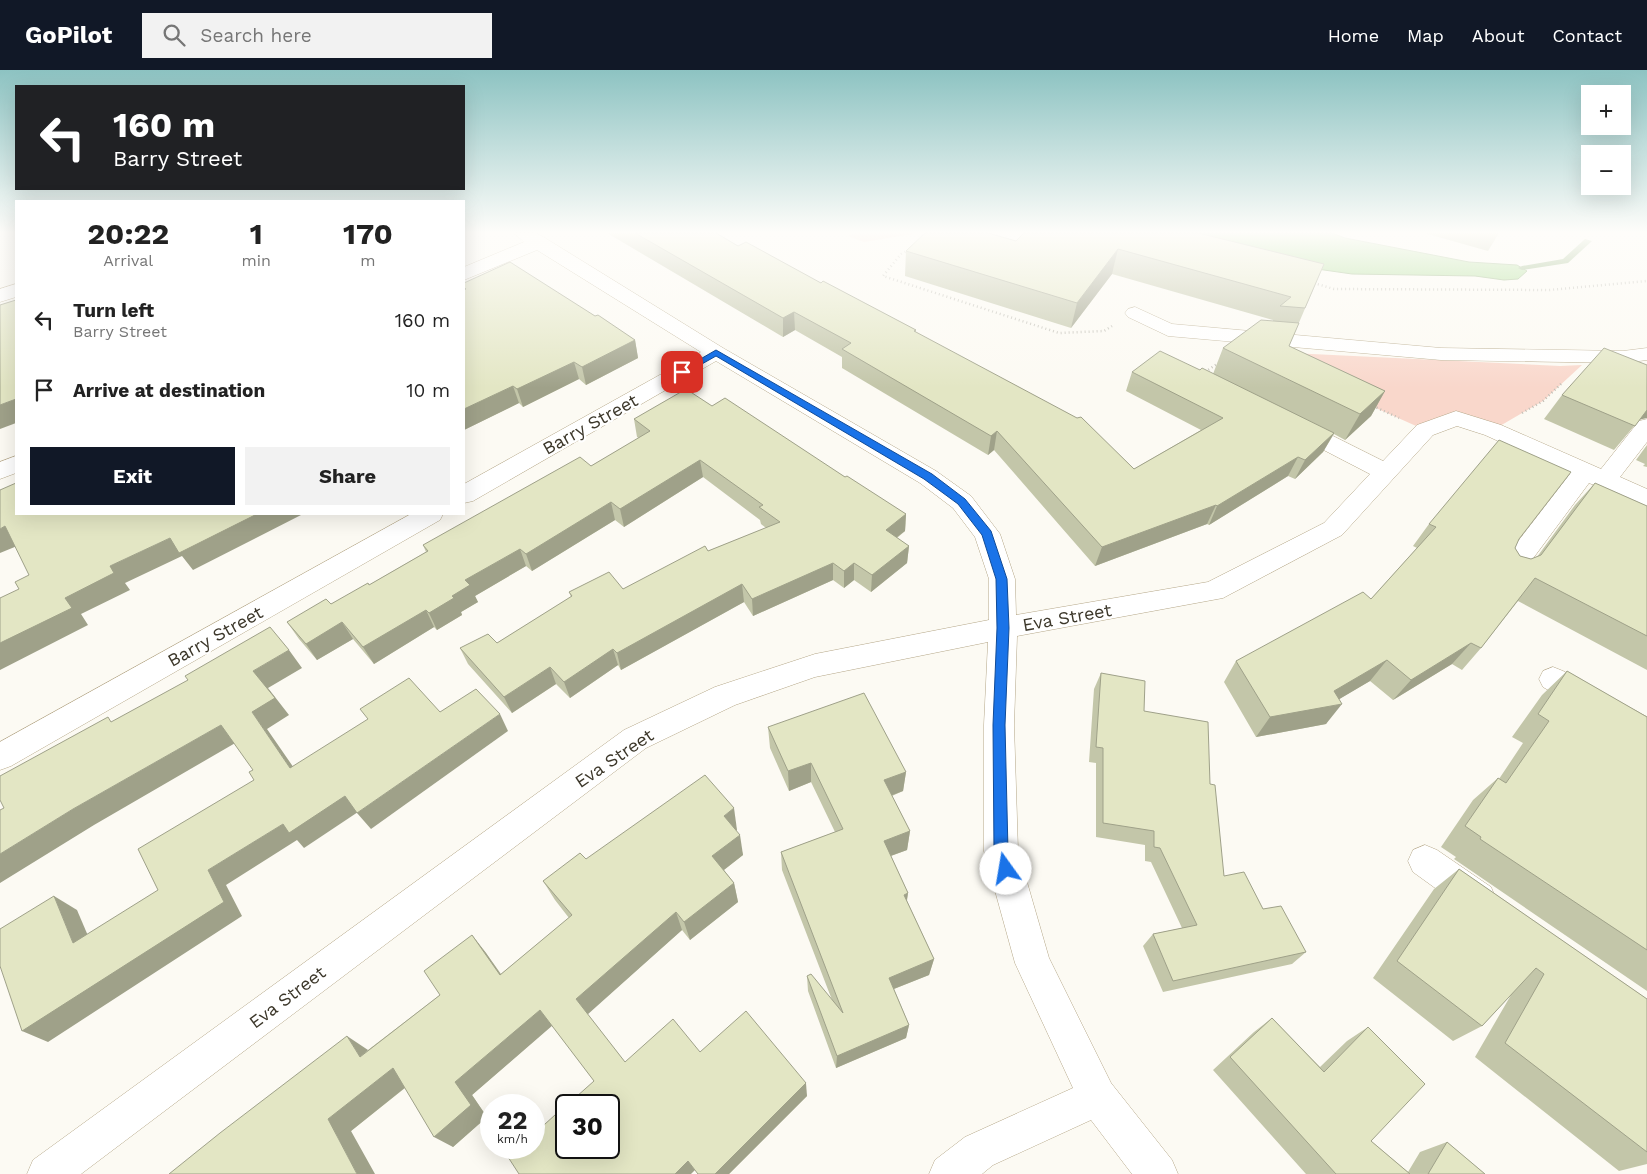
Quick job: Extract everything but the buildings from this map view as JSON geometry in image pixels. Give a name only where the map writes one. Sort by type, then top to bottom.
[{"type":"street","points":[[606,285],[716,352],[928,477],[962,502],[987,534],[1002,579],[1003,628],[999,725],[1001,851],[1033,963],[1097,1097],[1158,1174]]},
{"type":"street","points":[[0,296],[15,290]]},
{"type":"street","points":[[1135,313],[1168,330],[1441,354],[1622,357],[1647,354]]},
{"type":"street","name":"Barry Street","points":[[465,494],[716,352]]},
{"type":"street","points":[[1275,416],[1386,472],[1425,430],[1456,418],[1493,430],[1647,499]]},
{"type":"street","points":[[1511,569],[1595,476],[1647,426]]},
{"type":"street","points":[[0,471],[15,464]]},
{"type":"street","name":"Eva Street","points":[[47,1174],[635,739],[725,696],[815,666],[1003,628],[1214,591],[1333,530],[1386,472]]},
{"type":"street","name":"Barry Street","points":[[0,758],[429,515]]},
{"type":"street","points":[[1553,679],[1647,732]]},
{"type":"street","points":[[1425,862],[1507,918]]},
{"type":"street","points":[[949,1174],[979,1151],[1097,1097]]},
{"type":"path","points":[[909,285],[1059,333],[1104,331],[1135,313]]},
{"type":"path","points":[[1318,285],[1334,289],[1549,290],[1609,285]]},
{"type":"path","points":[[1198,377],[1221,361]]},
{"type":"path","points":[[1493,430],[1543,401],[1568,377]]},
{"type":"path","points":[[1373,406],[1425,430]]},
{"type":"shaded area","points":[[1249,351],[1560,366],[1582,365],[1543,401],[1493,430],[1456,418],[1425,430]]},
{"type":"route","points":[[682,372],[716,352],[928,477],[962,502],[987,534],[1002,579],[1003,628],[999,725],[1001,851],[1006,869]]}]
